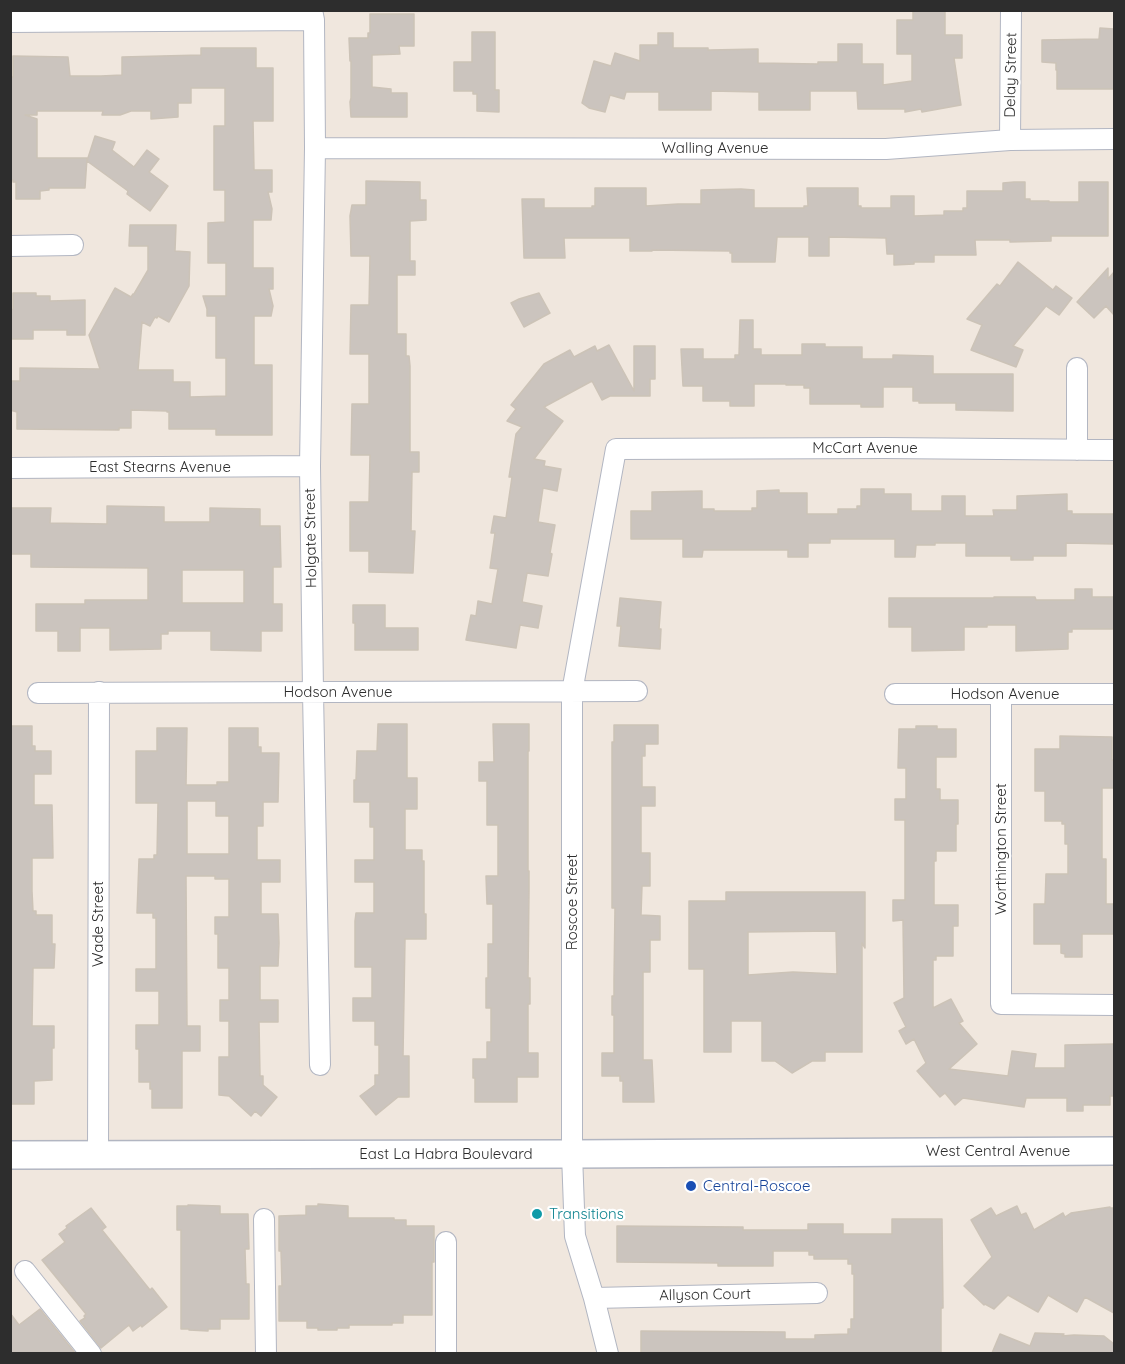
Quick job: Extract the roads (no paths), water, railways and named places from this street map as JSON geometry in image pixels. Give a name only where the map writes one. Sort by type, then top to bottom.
[{"type":"main road","name":"West Central Avenue","points":[[882,1152],[1114,1151]]},
{"type":"main road","name":"East La Habra Boulevard","points":[[10,1155],[882,1152]]},
{"type":"street","name":"Delay Street","points":[[1010,140],[1011,10]]},
{"type":"street","points":[[10,22],[313,15]]},
{"type":"street","name":"Holgate Street","points":[[313,15],[315,148],[310,466],[320,1065]]},
{"type":"street","name":"Walling Avenue","points":[[315,148],[886,149],[1010,140],[1114,139]]},
{"type":"street","points":[[10,246],[73,245]]},
{"type":"street","points":[[1077,368],[1077,450]]},
{"type":"street","name":"McCart Avenue","points":[[616,449],[1114,450]]},
{"type":"street","name":"Roscoe Street","points":[[608,1353],[594,1298],[574,1236],[572,692],[616,449]]},
{"type":"street","name":"East Stearns Avenue","points":[[10,468],[310,466]]},
{"type":"street","name":"Hodson Avenue","points":[[38,693],[637,691]]},
{"type":"street","name":"Wade Street","points":[[98,1155],[99,692]]},
{"type":"street","name":"Hodson Avenue","points":[[895,694],[1114,694]]},
{"type":"street","name":"Worthington Street","points":[[1001,694],[1001,1004],[1114,1005]]},
{"type":"street","points":[[264,1219],[266,1353]]},
{"type":"street","points":[[446,1242],[446,1353]]},
{"type":"street","points":[[25,1271],[91,1353]]},
{"type":"street","name":"Allyson Court","points":[[594,1298],[817,1293]]},
{"type":"place","name":"Central-Roscoe","points":[[691,1186]]},
{"type":"place","name":"Transitions","points":[[537,1214]]}]
